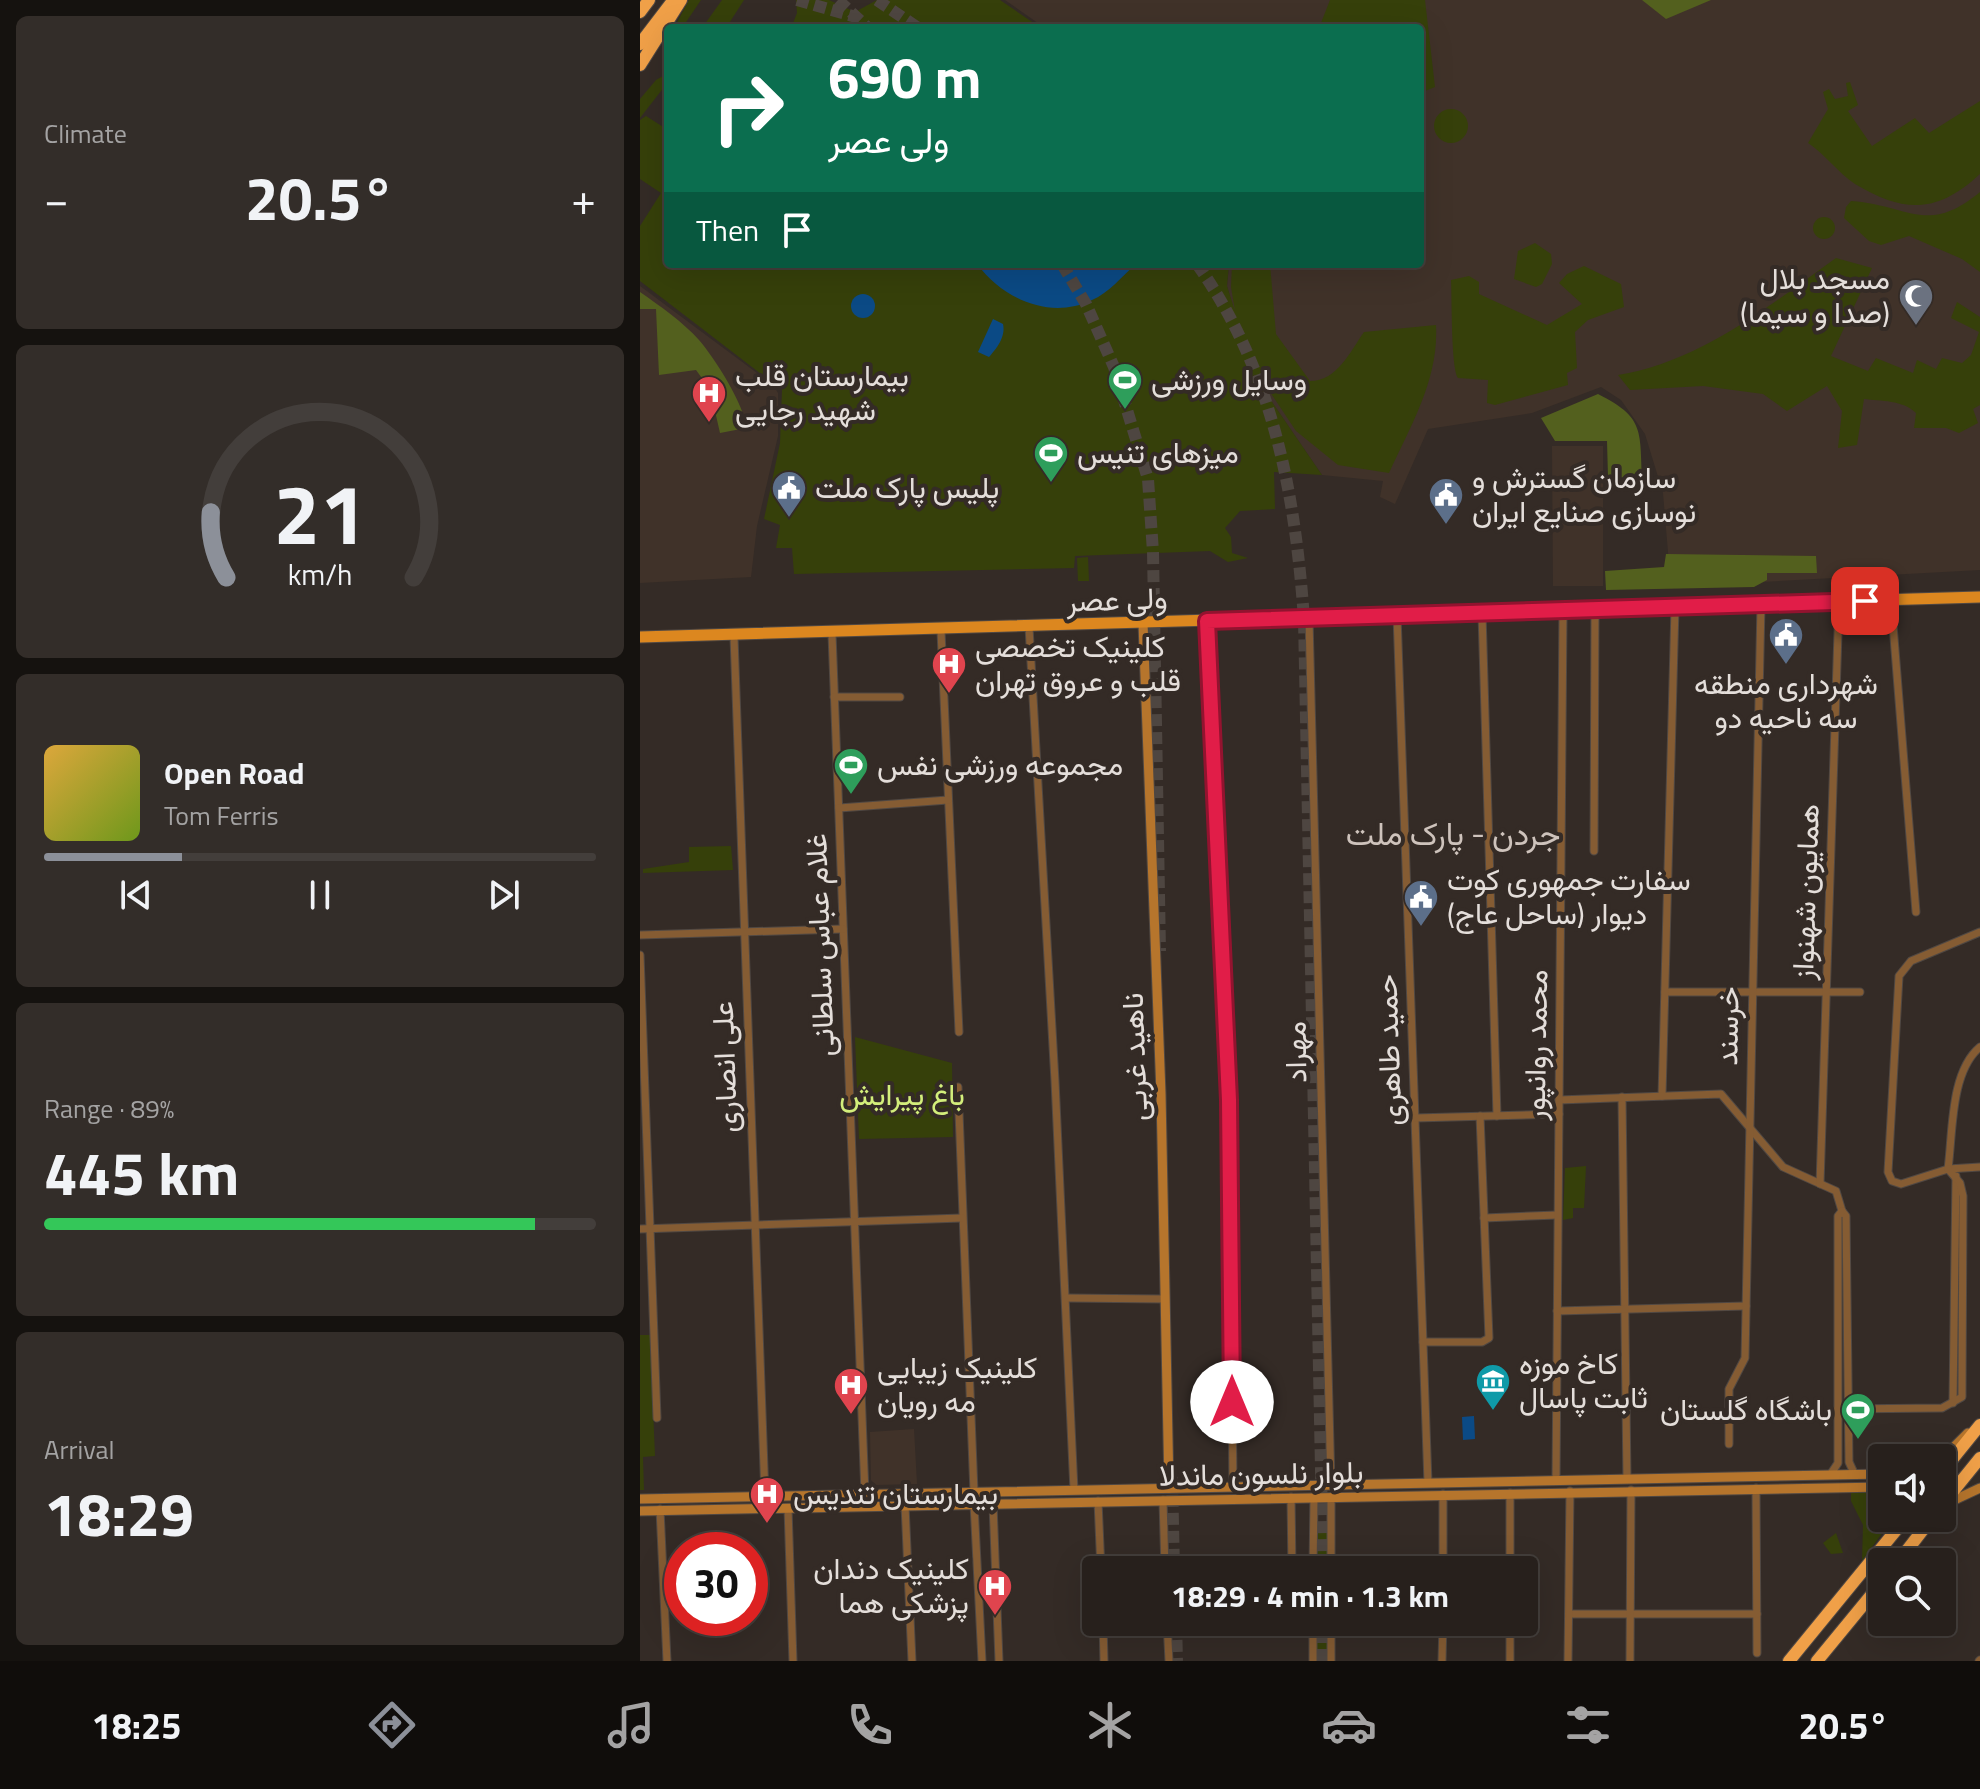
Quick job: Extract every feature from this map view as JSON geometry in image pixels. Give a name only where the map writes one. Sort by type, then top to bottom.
[{"type":"highway","points":[[640,12],[649,0]]},
{"type":"highway","points":[[640,44],[673,0]]},
{"type":"highway","points":[[666,24],[681,0]]},
{"type":"highway","points":[[640,65],[664,27]]},
{"type":"highway","points":[[1956,1454],[1980,1424]]},
{"type":"highway","points":[[1956,1489],[1980,1458]]},
{"type":"highway","points":[[1881,1548],[1895,1532]]},
{"type":"highway","points":[[1909,1548],[1921,1532]]},
{"type":"highway","points":[[1789,1661],[1868,1564]]},
{"type":"highway","points":[[1817,1661],[1868,1599]]},
{"type":"main road","name":"ولی عصر","points":[[640,637],[941,631],[1980,597]]},
{"type":"main road","name":"ناهید غربی","points":[[1143,623],[1161,1094],[1169,1488]]},
{"type":"main road","points":[[1956,1446],[1980,1424]]},
{"type":"main road","name":"بلوار نلسون ماندلا","points":[[640,1499],[1868,1475]]},
{"type":"main road","points":[[1510,1482],[1510,1493]]},
{"type":"main road","name":"بلوار نلسون ماندلا","points":[[640,1511],[1868,1487]]},
{"type":"main road","points":[[1956,1498],[1980,1488]]},
{"type":"street","points":[[1891,600],[1916,912]]},
{"type":"street","name":"همایون شهنواز","points":[[1820,1184],[1839,602]]},
{"type":"street","name":"خرسند","points":[[1729,1444],[1729,1389],[1745,1358],[1761,604]]},
{"type":"street","points":[[1662,1096],[1675,607]]},
{"type":"street","points":[[1594,851],[1595,610]]},
{"type":"street","name":"محمد روانپور","points":[[1556,1481],[1563,611]]},
{"type":"street","points":[[1482,613],[1497,1116]]},
{"type":"street","name":"حمید طاهری","points":[[1397,615],[1428,1483]]},
{"type":"street","name":"مهراد","points":[[1309,619],[1331,1485]]},
{"type":"street","points":[[1207,621],[1230,1130],[1233,1487]]},
{"type":"street","points":[[1029,627],[1074,1490]]},
{"type":"street","points":[[941,631],[959,1032]]},
{"type":"street","name":"غلام عباس سلطانی","points":[[832,634],[865,1494]]},
{"type":"street","name":"علی انصاری","points":[[734,637],[765,1496]]},
{"type":"street","points":[[834,697],[900,697]]},
{"type":"street","points":[[839,808],[948,800]]},
{"type":"street","points":[[640,935],[843,929]]},
{"type":"street","points":[[1980,932],[1911,961],[1899,976],[1888,1172],[1892,1181],[1901,1184],[1948,1169],[1980,1167]]},
{"type":"street","points":[[640,955],[657,1418]]},
{"type":"street","points":[[1665,992],[1860,992]]},
{"type":"street","points":[[1948,1169],[1961,1076],[1968,1059],[1980,1047]]},
{"type":"street","points":[[958,1087],[974,1492]]},
{"type":"street","points":[[1559,1100],[1721,1094],[1783,1167],[1836,1191],[1842,1215],[1849,1462],[1855,1475]]},
{"type":"street","points":[[1622,1097],[1627,1479]]},
{"type":"street","points":[[1415,1118],[1559,1114]]},
{"type":"street","points":[[1423,1342],[1488,1341],[1480,1116]]},
{"type":"street","points":[[1838,1409],[1942,1408],[1960,1400],[1965,1391],[1963,1196],[1956,1176],[1948,1169]]},
{"type":"street","points":[[1484,1218],[1557,1215]]},
{"type":"street","points":[[1830,1475],[1838,1463],[1842,1215]]},
{"type":"street","points":[[640,1229],[962,1218]]},
{"type":"street","points":[[1066,1298],[1164,1299]]},
{"type":"street","points":[[1557,1311],[1746,1306]]},
{"type":"street","points":[[1756,1488],[1757,1653]]},
{"type":"street","points":[[1630,1661],[1631,1490]]},
{"type":"street","points":[[1568,1661],[1570,1491]]},
{"type":"street","points":[[1510,1493],[1510,1556]]},
{"type":"street","points":[[1443,1494],[1443,1556]]},
{"type":"street","points":[[1291,1497],[1292,1556]]},
{"type":"street","points":[[1313,1556],[1314,1497]]},
{"type":"street","points":[[1331,1497],[1331,1556]]},
{"type":"street","points":[[660,1498],[667,1661]]},
{"type":"street","points":[[1163,1500],[1165,1556]]},
{"type":"street","points":[[1098,1501],[1100,1556]]},
{"type":"street","points":[[974,1504],[982,1661]]},
{"type":"street","points":[[993,1504],[999,1661]]},
{"type":"street","points":[[905,1505],[912,1661]]},
{"type":"street","points":[[788,1508],[793,1661]]},
{"type":"street","points":[[1569,1614],[1757,1614]]},
{"type":"street","points":[[980,1629],[998,1628]]},
{"type":"street","points":[[1103,1636],[1104,1661]]},
{"type":"street","points":[[1168,1636],[1169,1661]]},
{"type":"street","points":[[1313,1636],[1313,1661]]},
{"type":"street","points":[[1331,1636],[1331,1661]]},
{"type":"street","points":[[1442,1661],[1443,1636]]},
{"type":"street","points":[[1510,1636],[1510,1661]]},
{"type":"shaded area","points":[[1005,0],[1980,0],[1980,570],[1671,587],[1663,493],[1645,434],[1621,400],[1601,387],[1532,413],[1428,429],[1395,504],[1380,497],[1383,481],[1322,475],[1250,370],[1227,286],[1229,268],[1424,268],[1424,24],[1039,24]]},
{"type":"shaded area","name":"بیمارستان قلب شهید رجایی","points":[[640,286],[773,385],[778,393],[778,436],[757,526],[751,577],[640,583]]},
{"type":"shaded area","points":[[1552,446],[1603,446],[1603,586],[1553,586]]},
{"type":"shaded area","points":[[914,1429],[917,1484],[876,1485],[871,1480],[870,1432]]},
{"type":"green space","points":[[689,0],[701,0],[685,24],[676,24]]},
{"type":"green space","points":[[722,0],[744,0],[729,24],[705,24]]},
{"type":"green space","points":[[796,0],[829,0],[855,12],[877,0],[1000,0],[1035,24],[793,24],[797,13]]},
{"type":"green space","points":[[1330,0],[1425,0],[1435,87],[1424,91],[1424,24],[1321,24]]},
{"type":"green space","points":[[1642,0],[1711,0],[1666,19]]},
{"type":"green space","points":[[664,75],[664,87],[640,118],[640,99]]},
{"type":"green space","points":[[1850,82],[1858,105],[1848,111],[1872,146],[1915,118],[1929,133],[1980,101],[1980,174],[1950,196],[1920,205],[1890,201],[1855,184],[1808,143],[1828,109],[1823,92],[1829,89],[1835,99],[1848,96],[1846,83]]},
{"type":"green space","points":[[1451,109],[1463,114],[1468,126],[1463,138],[1451,143],[1439,138],[1434,126],[1439,114]]},
{"type":"green space","points":[[646,116],[664,127],[664,268],[1229,268],[1227,286],[1235,311],[1232,268],[1270,268],[1276,334],[1310,381],[1319,380],[1335,371],[1364,332],[1436,325],[1433,364],[1422,401],[1389,473],[1338,465],[1296,431],[1262,380],[1253,374],[1322,475],[1274,472],[1275,509],[1240,511],[1225,528],[1231,537],[1232,553],[1248,558],[1228,562],[1210,551],[1075,556],[1074,568],[794,574],[792,548],[776,548],[780,525],[764,519],[780,443],[782,390],[640,281],[640,226],[661,193],[640,179],[640,120]]},
{"type":"green space","points":[[1980,192],[1980,272],[1962,259],[1909,236],[1881,245],[1869,241],[1844,218],[1851,201],[1931,215],[1946,213]]},
{"type":"green space","points":[[1824,217],[1832,220],[1835,228],[1832,236],[1824,239],[1816,236],[1813,228],[1816,220]]},
{"type":"green space","points":[[1535,243],[1551,254],[1552,264],[1542,284],[1536,287],[1514,279],[1518,251]]},
{"type":"green space","points":[[1836,258],[1872,268],[1831,356],[1868,371],[1876,358],[1913,373],[1917,360],[1936,369],[1942,358],[1962,363],[1971,355],[1979,332],[1951,318],[1957,302],[1980,317],[1980,405],[1973,409],[1978,423],[1959,433],[1946,428],[1914,428],[1916,413],[1911,409],[1892,402],[1864,399],[1857,445],[1838,448],[1842,411],[1827,386],[1787,411],[1763,394],[1703,386],[1630,390],[1618,375],[1648,368],[1706,345],[1760,312]]},
{"type":"green space","points":[[1584,266],[1621,284],[1624,307],[1588,320],[1575,332],[1577,368],[1567,373],[1568,385],[1495,405],[1487,403],[1488,380],[1458,378],[1453,347],[1451,280],[1469,276],[1479,282],[1479,294],[1547,325],[1582,304],[1559,283],[1567,274]]},
{"type":"green space","points":[[640,292],[693,333],[705,348],[735,395],[746,428],[720,433],[710,389],[696,370],[659,375],[656,309],[640,309]]},
{"type":"green space","points":[[1598,394],[1632,418],[1641,448],[1642,478],[1608,477],[1607,441],[1555,441],[1541,418]]},
{"type":"green space","points":[[1666,554],[1816,556],[1817,573],[1767,573],[1767,580],[1754,587],[1606,590],[1605,571],[1664,567]]},
{"type":"green space","points":[[1088,557],[1089,581],[1078,581],[1077,558]]},
{"type":"green space","points":[[731,846],[733,870],[643,873],[643,869],[689,862],[689,847]]},
{"type":"green space","name":"باغ پیرایش","points":[[855,1037],[952,1063],[953,1137],[859,1139]]},
{"type":"green space","points":[[1586,1166],[1584,1208],[1573,1208],[1573,1218],[1563,1220],[1565,1168]]},
{"type":"green space","points":[[640,1335],[650,1335],[655,1456],[643,1457],[644,1490],[640,1490]]},
{"type":"green space","points":[[1851,1492],[1868,1492],[1868,1532],[1883,1532],[1871,1548],[1868,1548],[1862,1561],[1863,1525],[1851,1501]]},
{"type":"green space","points":[[1318,1525],[1329,1525],[1329,1556],[1317,1556]]},
{"type":"green space","points":[[1836,1533],[1843,1553],[1831,1554],[1823,1543]]},
{"type":"green space","points":[[1317,1636],[1329,1636],[1328,1661],[1317,1661]]},
{"type":"water","points":[[980,268],[1132,268],[1098,297],[1061,308],[1029,303],[988,277]]},
{"type":"water","points":[[863,294],[872,297],[875,306],[872,315],[863,318],[854,315],[851,306],[854,297]]},
{"type":"water","points":[[993,319],[1003,324],[1003,334],[989,357],[978,352]]},
{"type":"water","points":[[1474,1416],[1475,1439],[1463,1440],[1462,1417]]},
{"type":"tunnel","points":[[797,0],[856,17]]},
{"type":"tunnel","points":[[838,0],[864,24]]},
{"type":"tunnel","points":[[877,0],[912,24]]},
{"type":"tunnel","points":[[1064,268],[1086,304],[1114,367],[1148,479],[1153,552],[1160,951]]},
{"type":"tunnel","points":[[1200,268],[1245,347],[1262,390],[1286,479],[1300,572],[1304,619],[1323,1556]]},
{"type":"tunnel","points":[[1172,1477],[1174,1556]]},
{"type":"tunnel","points":[[1176,1636],[1177,1661]]},
{"type":"tunnel","points":[[1322,1636],[1322,1661]]},
{"type":"place","name":"مسجد بلال (صدا و سیما)","points":[[1916,327]]},
{"type":"place","name":"وسایل ورزشی","points":[[1125,411]]},
{"type":"place","name":"بیمارستان قلب شهید رجایی","points":[[709,424]]},
{"type":"place","name":"میزهای تنیس","points":[[1051,484]]},
{"type":"place","name":"پلیس پارک ملت","points":[[789,519]]},
{"type":"place","name":"سازمان گسترش و نوسازی صنایع ایران","points":[[1446,526]]},
{"type":"place","name":"شهرداری منطقه سه ناحیه دو","points":[[1786,666]]},
{"type":"place","name":"کلینیک تخصصی قلب و عروق تهران","points":[[949,695]]},
{"type":"place","name":"مجموعه ورزشی نفس","points":[[851,796]]},
{"type":"place","name":"سفارت جمهوری کوت دیوار (ساحل عاج)","points":[[1421,928]]},
{"type":"place","name":"کاخ موزه ثابت پاسال","points":[[1493,1412]]},
{"type":"place","name":"کلینیک زیبایی مه رویان","points":[[851,1416]]},
{"type":"place","name":"باشگاه گلستان","points":[[1858,1441]]},
{"type":"place","name":"بیمارستان تندیس","points":[[767,1525]]},
{"type":"place","name":"کلینیک دندان پزشکی هما","points":[[995,1617]]},
{"type":"district","name":"جردن - پارک ملت","points":[[1453,834]]},
{"type":"route","points":[[1232,1402],[1229,1100],[1207,621],[1865,601]]}]
